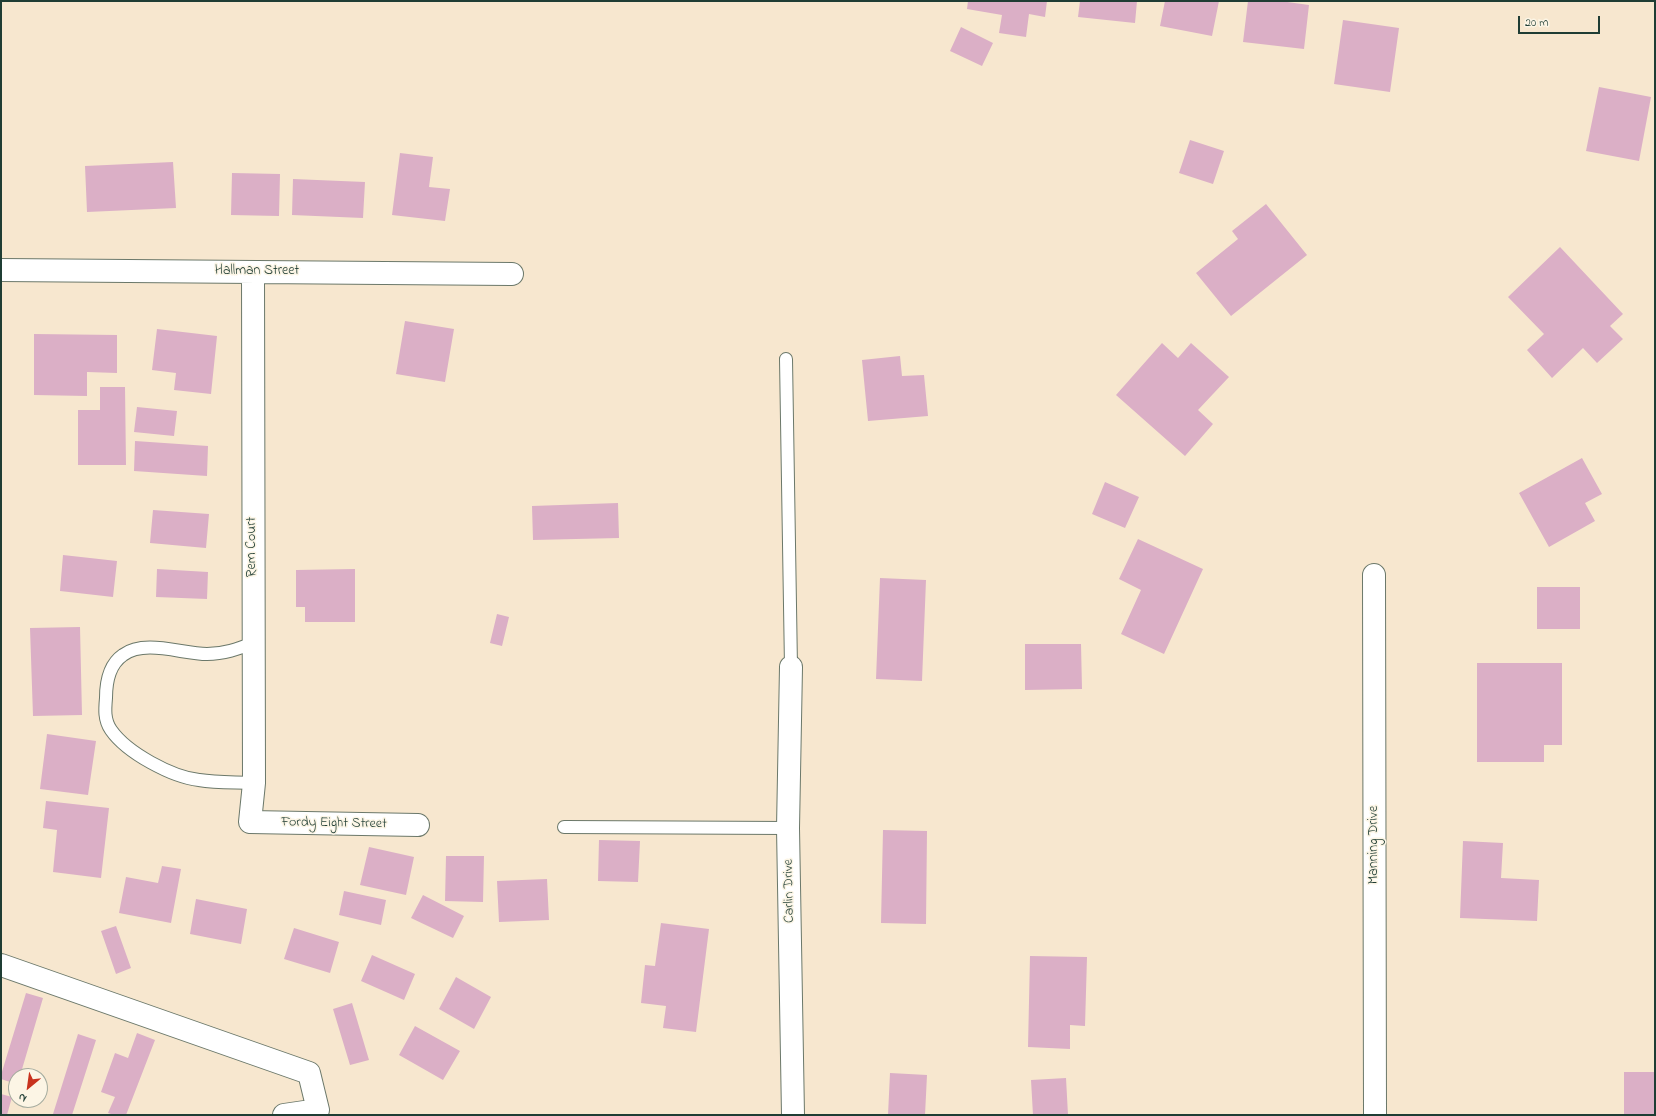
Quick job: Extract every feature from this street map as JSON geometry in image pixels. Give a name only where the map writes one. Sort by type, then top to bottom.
[{"type":"street","name":"Hallman Street","points":[[1,270],[512,274]]},
{"type":"street","name":"Rem Court","points":[[250,822],[254,783],[253,272]]},
{"type":"street","name":"Manning Drive","points":[[1374,575],[1375,1115]]},
{"type":"street","name":"Carlin Drive","points":[[791,667],[788,828],[793,1115]]},
{"type":"street","name":"Fordy Eight Street","points":[[250,822],[418,825]]},
{"type":"street","points":[[1,965],[309,1074],[318,1110],[284,1115]]},
{"type":"lane","points":[[786,359],[791,667]]},
{"type":"lane","points":[[253,643],[226,653],[206,654],[155,648],[138,648],[123,655],[110,670],[106,689],[105,716],[111,730],[128,748],[150,763],[174,774],[198,780],[254,783]]},
{"type":"lane","points":[[564,827],[788,828]]},
{"type":"building","points":[[968,1],[1047,1],[1045,17],[1029,14],[1026,37],[999,33],[1002,15],[967,9]]},
{"type":"building","points":[[1080,1],[1137,1],[1135,23],[1078,17]]},
{"type":"building","points":[[1165,1],[1219,1],[1212,36],[1160,26]]},
{"type":"building","points":[[1248,1],[1280,1],[1309,5],[1304,49],[1243,42]]},
{"type":"building","points":[[1343,20],[1399,28],[1390,92],[1334,84]]},
{"type":"building","points":[[961,27],[993,43],[982,66],[950,51]]},
{"type":"building","points":[[1599,87],[1651,97],[1639,161],[1586,151]]},
{"type":"building","points":[[1190,140],[1224,151],[1213,184],[1179,173]]},
{"type":"building","points":[[400,153],[433,157],[429,187],[450,189],[445,221],[392,215]]},
{"type":"building","points":[[173,162],[176,208],[87,212],[85,166]]},
{"type":"building","points":[[232,173],[280,174],[279,216],[231,215]]},
{"type":"building","points":[[293,179],[365,182],[363,218],[292,215]]},
{"type":"building","points":[[1266,204],[1307,255],[1231,316],[1196,273],[1238,239],[1232,231]]},
{"type":"building","points":[[1560,247],[1623,314],[1610,326],[1623,339],[1597,363],[1583,348],[1552,378],[1527,350],[1544,334],[1508,297]]},
{"type":"building","points":[[405,321],[454,329],[445,382],[396,374]]},
{"type":"building","points":[[157,329],[217,336],[211,394],[174,390],[176,373],[152,370]]},
{"type":"building","points":[[34,334],[117,335],[117,373],[87,372],[87,396],[34,395]]},
{"type":"building","points":[[1162,343],[1178,358],[1191,343],[1229,377],[1198,410],[1213,424],[1185,456],[1116,395]]},
{"type":"building","points":[[900,356],[902,376],[924,375],[928,416],[868,421],[862,360]]},
{"type":"building","points":[[100,387],[125,387],[126,465],[78,465],[78,410],[100,410]]},
{"type":"building","points":[[137,407],[177,411],[174,436],[134,432]]},
{"type":"building","points":[[135,441],[208,446],[207,476],[134,471]]},
{"type":"building","points":[[1582,458],[1602,494],[1585,503],[1595,521],[1549,547],[1519,493]]},
{"type":"building","points":[[1105,482],[1139,497],[1125,528],[1092,514]]},
{"type":"building","points":[[618,503],[619,538],[533,540],[532,506]]},
{"type":"building","points":[[153,510],[209,514],[206,548],[150,543]]},
{"type":"building","points":[[1138,539],[1203,569],[1164,654],[1121,634],[1141,590],[1119,579]]},
{"type":"building","points":[[63,555],[117,561],[113,597],[60,591]]},
{"type":"building","points":[[157,569],[208,572],[207,599],[156,597]]},
{"type":"building","points":[[355,569],[355,622],[305,622],[305,607],[296,607],[296,570]]},
{"type":"building","points":[[880,578],[926,580],[922,681],[876,679]]},
{"type":"building","points":[[1537,587],[1580,587],[1580,629],[1537,629]]},
{"type":"building","points":[[497,614],[509,617],[502,646],[490,643]]},
{"type":"building","points":[[80,627],[82,715],[33,716],[30,628]]},
{"type":"building","points":[[1025,644],[1081,644],[1082,689],[1025,690]]},
{"type":"building","points":[[1477,663],[1562,663],[1562,745],[1544,745],[1544,762],[1477,762]]},
{"type":"building","points":[[47,734],[96,741],[88,795],[40,789]]},
{"type":"building","points":[[46,801],[109,808],[101,878],[53,872],[57,830],[43,828]]},
{"type":"building","points":[[883,830],[927,831],[926,924],[881,923]]},
{"type":"building","points":[[599,840],[640,841],[638,882],[598,881]]},
{"type":"building","points":[[1463,841],[1503,843],[1501,878],[1539,880],[1537,921],[1460,918]]},
{"type":"building","points":[[369,847],[414,857],[406,895],[360,885]]},
{"type":"building","points":[[446,856],[484,856],[483,902],[445,901]]},
{"type":"building","points":[[162,866],[181,869],[171,923],[119,913],[126,877],[158,883]]},
{"type":"building","points":[[547,879],[549,920],[499,922],[497,881]]},
{"type":"building","points":[[344,891],[386,900],[381,925],[339,915]]},
{"type":"building","points":[[423,895],[464,916],[453,938],[411,918]]},
{"type":"building","points":[[196,899],[247,909],[241,944],[190,934]]},
{"type":"building","points":[[661,923],[709,929],[696,1032],[663,1028],[666,1006],[641,1003],[645,965],[655,966]]},
{"type":"building","points":[[116,926],[131,968],[116,974],[101,931]]},
{"type":"building","points":[[294,928],[339,942],[330,973],[284,959]]},
{"type":"building","points":[[372,955],[415,974],[404,1000],[361,981]]},
{"type":"building","points":[[1030,956],[1087,957],[1085,1026],[1070,1025],[1070,1049],[1028,1047]]},
{"type":"building","points":[[456,977],[491,997],[474,1029],[439,1009]]},
{"type":"building","points":[[26,993],[43,998],[22,1068],[8,1068],[8,1081],[1,1079]]},
{"type":"building","points":[[352,1003],[369,1060],[350,1065],[333,1009]]},
{"type":"building","points":[[415,1026],[460,1051],[443,1080],[399,1055]]},
{"type":"building","points":[[137,1033],[155,1040],[126,1115],[114,1115],[108,1113],[115,1097],[101,1092],[115,1053],[128,1058]]},
{"type":"building","points":[[78,1034],[96,1040],[72,1115],[53,1114]]},
{"type":"building","points":[[1624,1072],[1655,1072],[1655,1114],[1624,1114]]},
{"type":"building","points":[[890,1073],[927,1075],[925,1115],[888,1115]]},
{"type":"building","points":[[1066,1078],[1068,1115],[1033,1115],[1031,1080]]},
{"type":"building","points":[[1,1094],[8,1096],[9,1108],[7,1115],[1,1115]]}]
